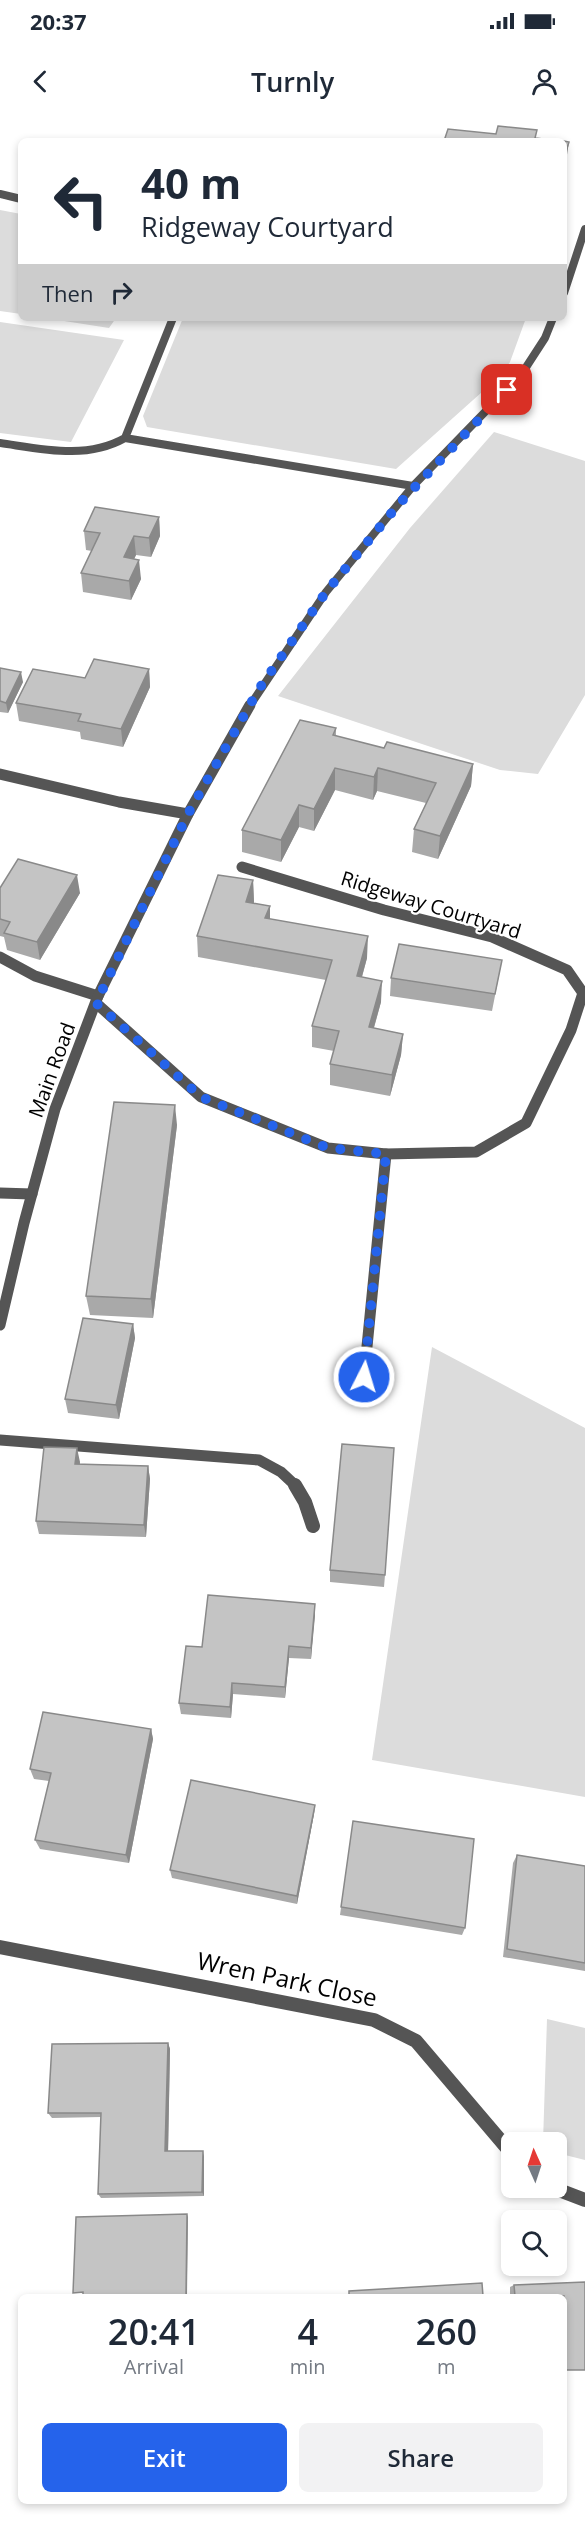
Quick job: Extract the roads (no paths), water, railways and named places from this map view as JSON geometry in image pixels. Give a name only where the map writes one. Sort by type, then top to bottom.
[{"type":"street","points":[[0,194],[18,198]]},
{"type":"street","points":[[567,279],[585,229]]},
{"type":"street","points":[[0,443],[73,452],[115,446],[125,438],[172,321]]},
{"type":"street","name":"Main Road","points":[[0,1325],[56,1108],[97,999],[188,814],[266,679],[326,592],[413,486],[521,375],[545,338],[552,321]]},
{"type":"street","points":[[125,438],[413,486]]},
{"type":"street","points":[[0,774],[119,802],[188,814]]},
{"type":"street","name":"Ridgeway Courtyard","points":[[97,999],[201,1097],[328,1148],[386,1154],[476,1152],[526,1123],[571,1030],[584,992],[567,970],[492,938],[384,910],[242,867]]},
{"type":"street","points":[[0,957],[35,976],[97,999]]},
{"type":"street","points":[[364,1377],[386,1154]]},
{"type":"street","points":[[0,1193],[32,1194]]},
{"type":"street","points":[[0,1440],[259,1460],[280,1469],[302,1492],[313,1526]]},
{"type":"street","name":"Wren Park Close","points":[[0,1947],[374,2020],[416,2041],[501,2141]]},
{"type":"street","points":[[567,2193],[585,2200]]}]
